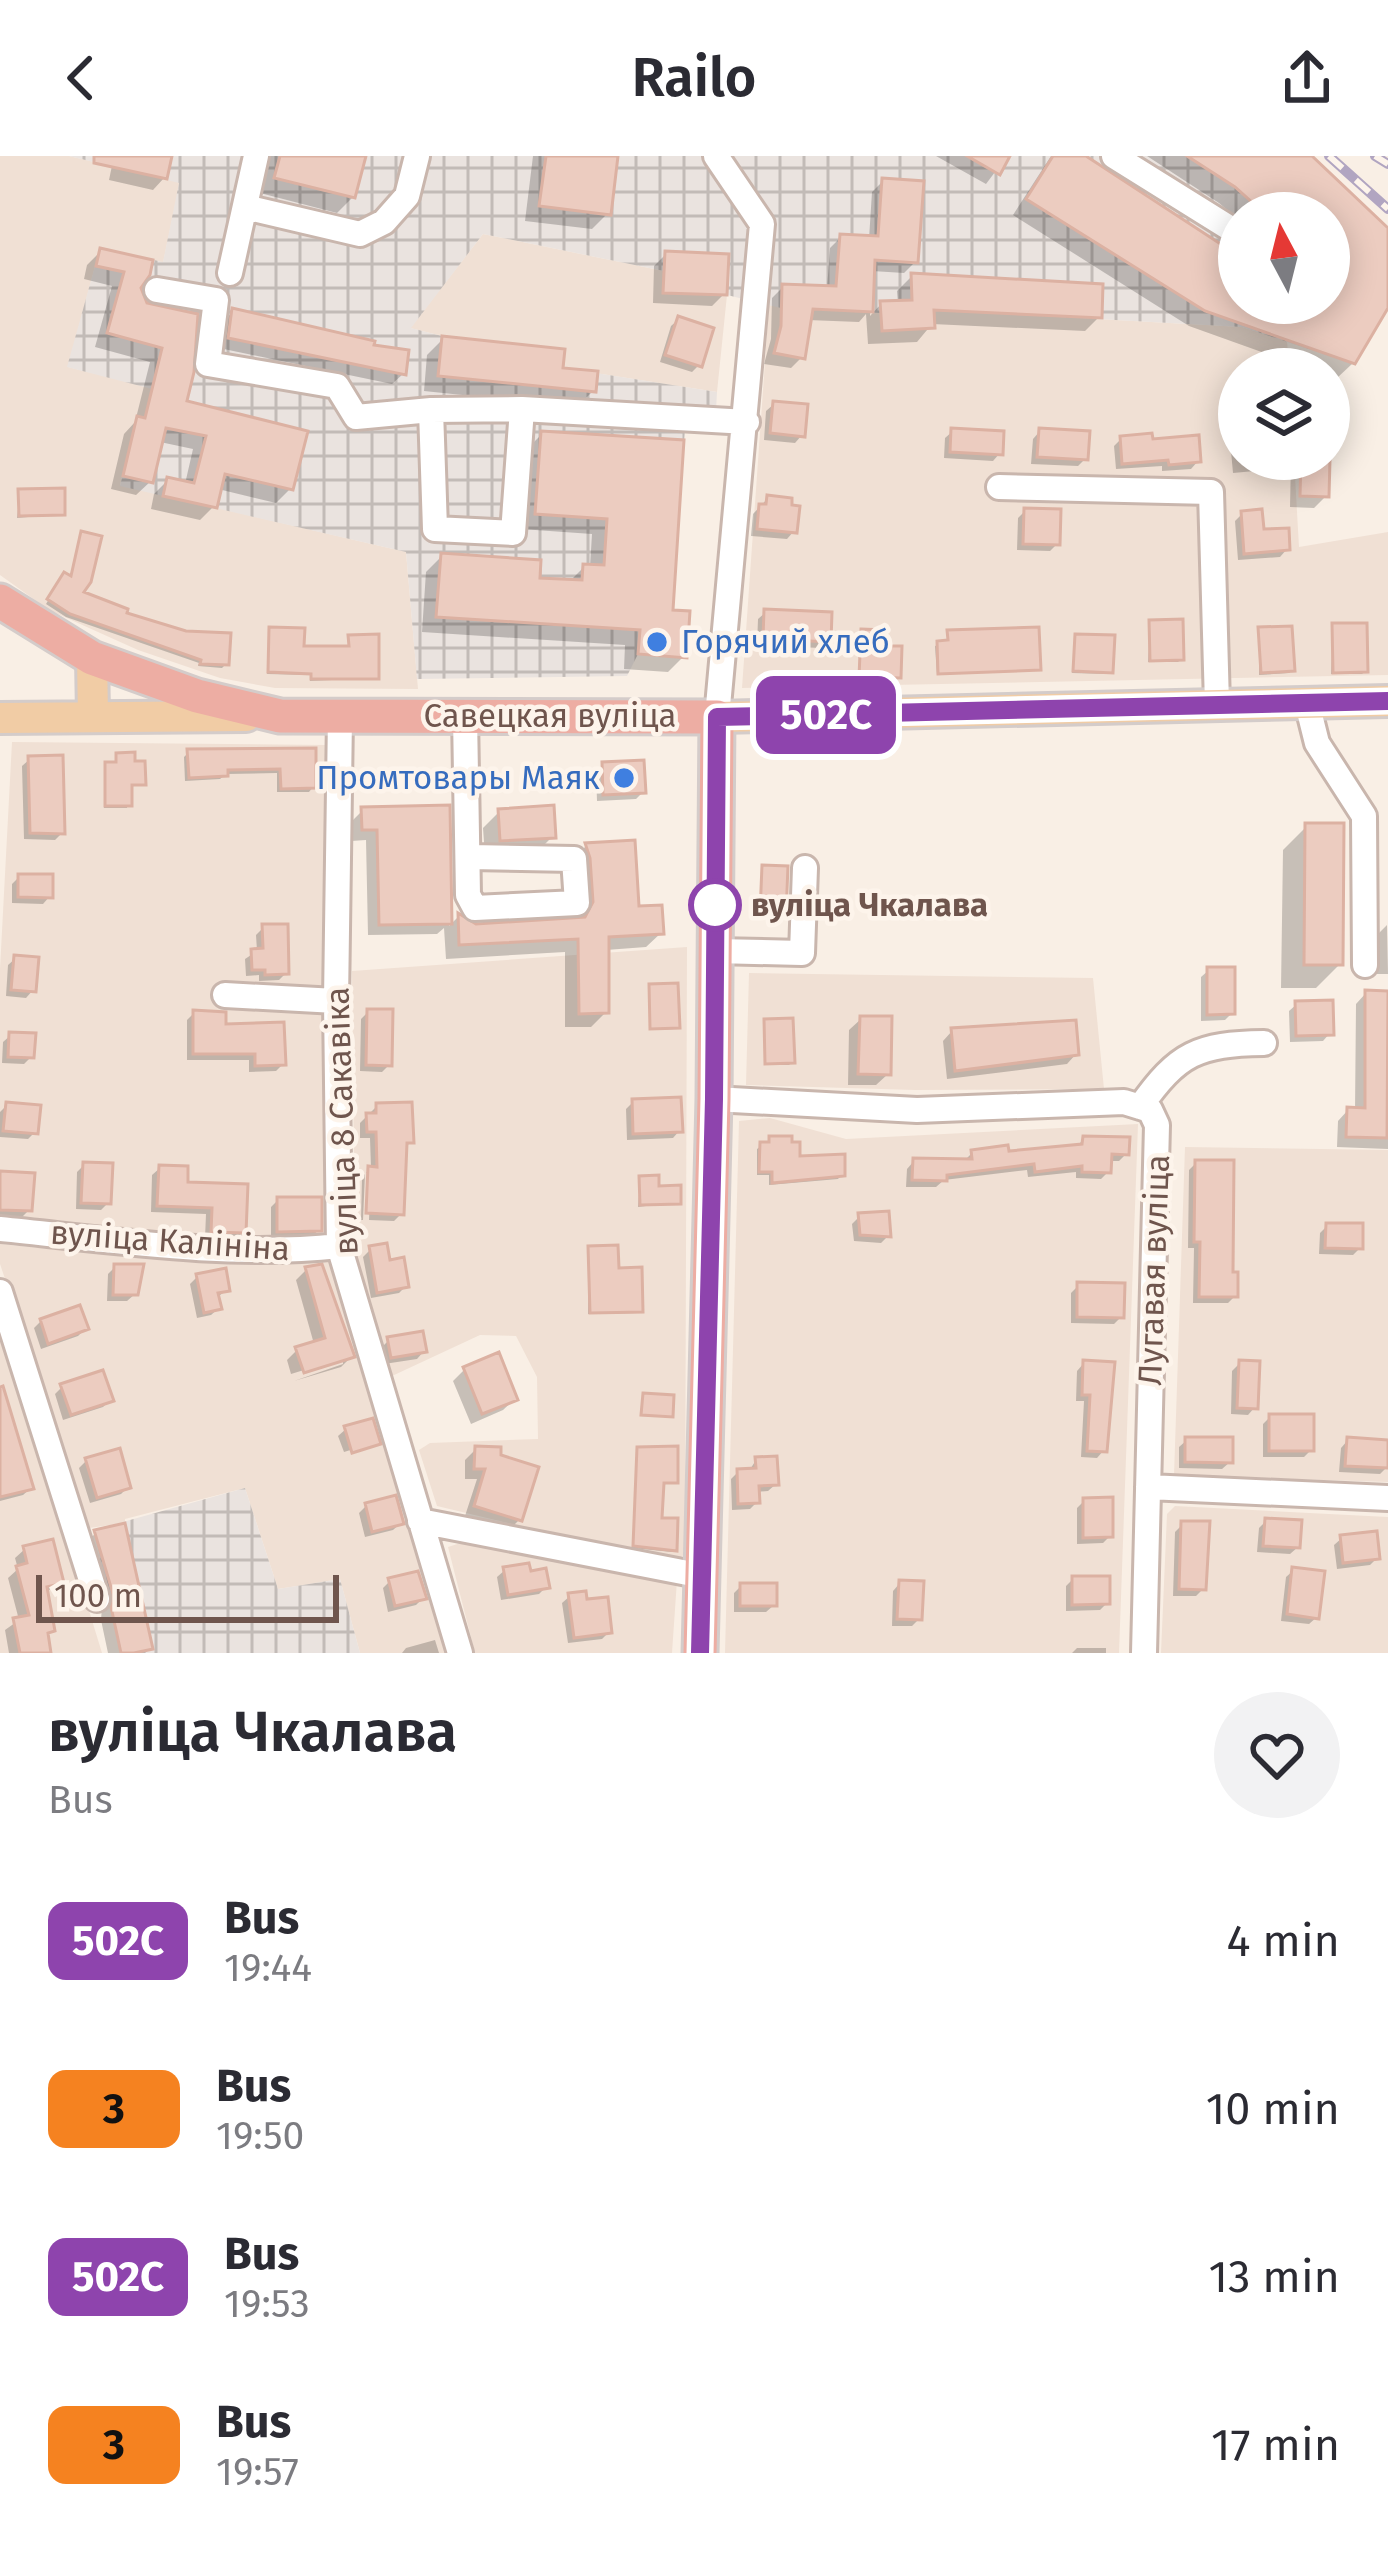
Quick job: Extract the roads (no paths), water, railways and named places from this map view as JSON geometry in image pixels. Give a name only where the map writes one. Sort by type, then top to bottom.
[{"type":"highway","points":[[0,602],[92,658],[197,696],[280,716]]},
{"type":"highway","name":"Савецкая вуліца","points":[[280,716],[717,717]]},
{"type":"highway","points":[[700,1653],[714,1099],[717,717]]},
{"type":"main road","points":[[92,658],[93,715]]},
{"type":"main road","name":"Савецкая вуліца","points":[[717,717],[1388,701]]},
{"type":"main road","name":"Савецкая вуліца","points":[[0,718],[280,716]]},
{"type":"street","points":[[230,273],[256,156]]},
{"type":"street","points":[[245,207],[360,234],[384,222],[407,196],[417,156]]},
{"type":"street","points":[[716,156],[762,224],[717,717]]},
{"type":"street","points":[[1114,156],[1218,221]]},
{"type":"street","points":[[157,290],[216,301],[208,364],[338,386],[356,417],[522,409],[747,422]]},
{"type":"street","points":[[431,410],[435,529],[513,533],[522,409]]},
{"type":"street","points":[[999,487],[1211,492],[1217,704]]},
{"type":"street","points":[[1307,703],[1317,743],[1364,816],[1365,965]]},
{"type":"street","points":[[465,715],[467,896],[475,908],[577,903],[574,859],[470,857]]},
{"type":"street","name":"вуліца 8 Сакавіка","points":[[340,716],[336,1001],[340,1246],[460,1653]]},
{"type":"street","points":[[715,951],[802,953],[805,868]]},
{"type":"street","points":[[225,994],[336,1001]]},
{"type":"street","points":[[1140,1107],[1159,1080],[1188,1054],[1229,1044],[1264,1043]]},
{"type":"street","name":"Лугавая вуліца","points":[[714,1099],[917,1110],[1124,1102],[1150,1110],[1157,1125],[1144,1653]]},
{"type":"street","name":"вуліца Калініна","points":[[0,1229],[153,1244],[299,1251],[340,1246]]},
{"type":"street","points":[[0,1292],[98,1599]]},
{"type":"street","points":[[1148,1487],[1388,1498]]},
{"type":"street","points":[[420,1521],[703,1576]]},
{"type":"railway","points":[[1329,156],[1388,209]]},
{"type":"railway","points":[[1375,156],[1388,164]]},
{"type":"place","name":"Горячий хлеб","points":[[657,642]]},
{"type":"place","name":"Промтовары Маяк","points":[[624,778]]},
{"type":"place","name":"вуліца Чкалава","points":[[715,905]]}]
